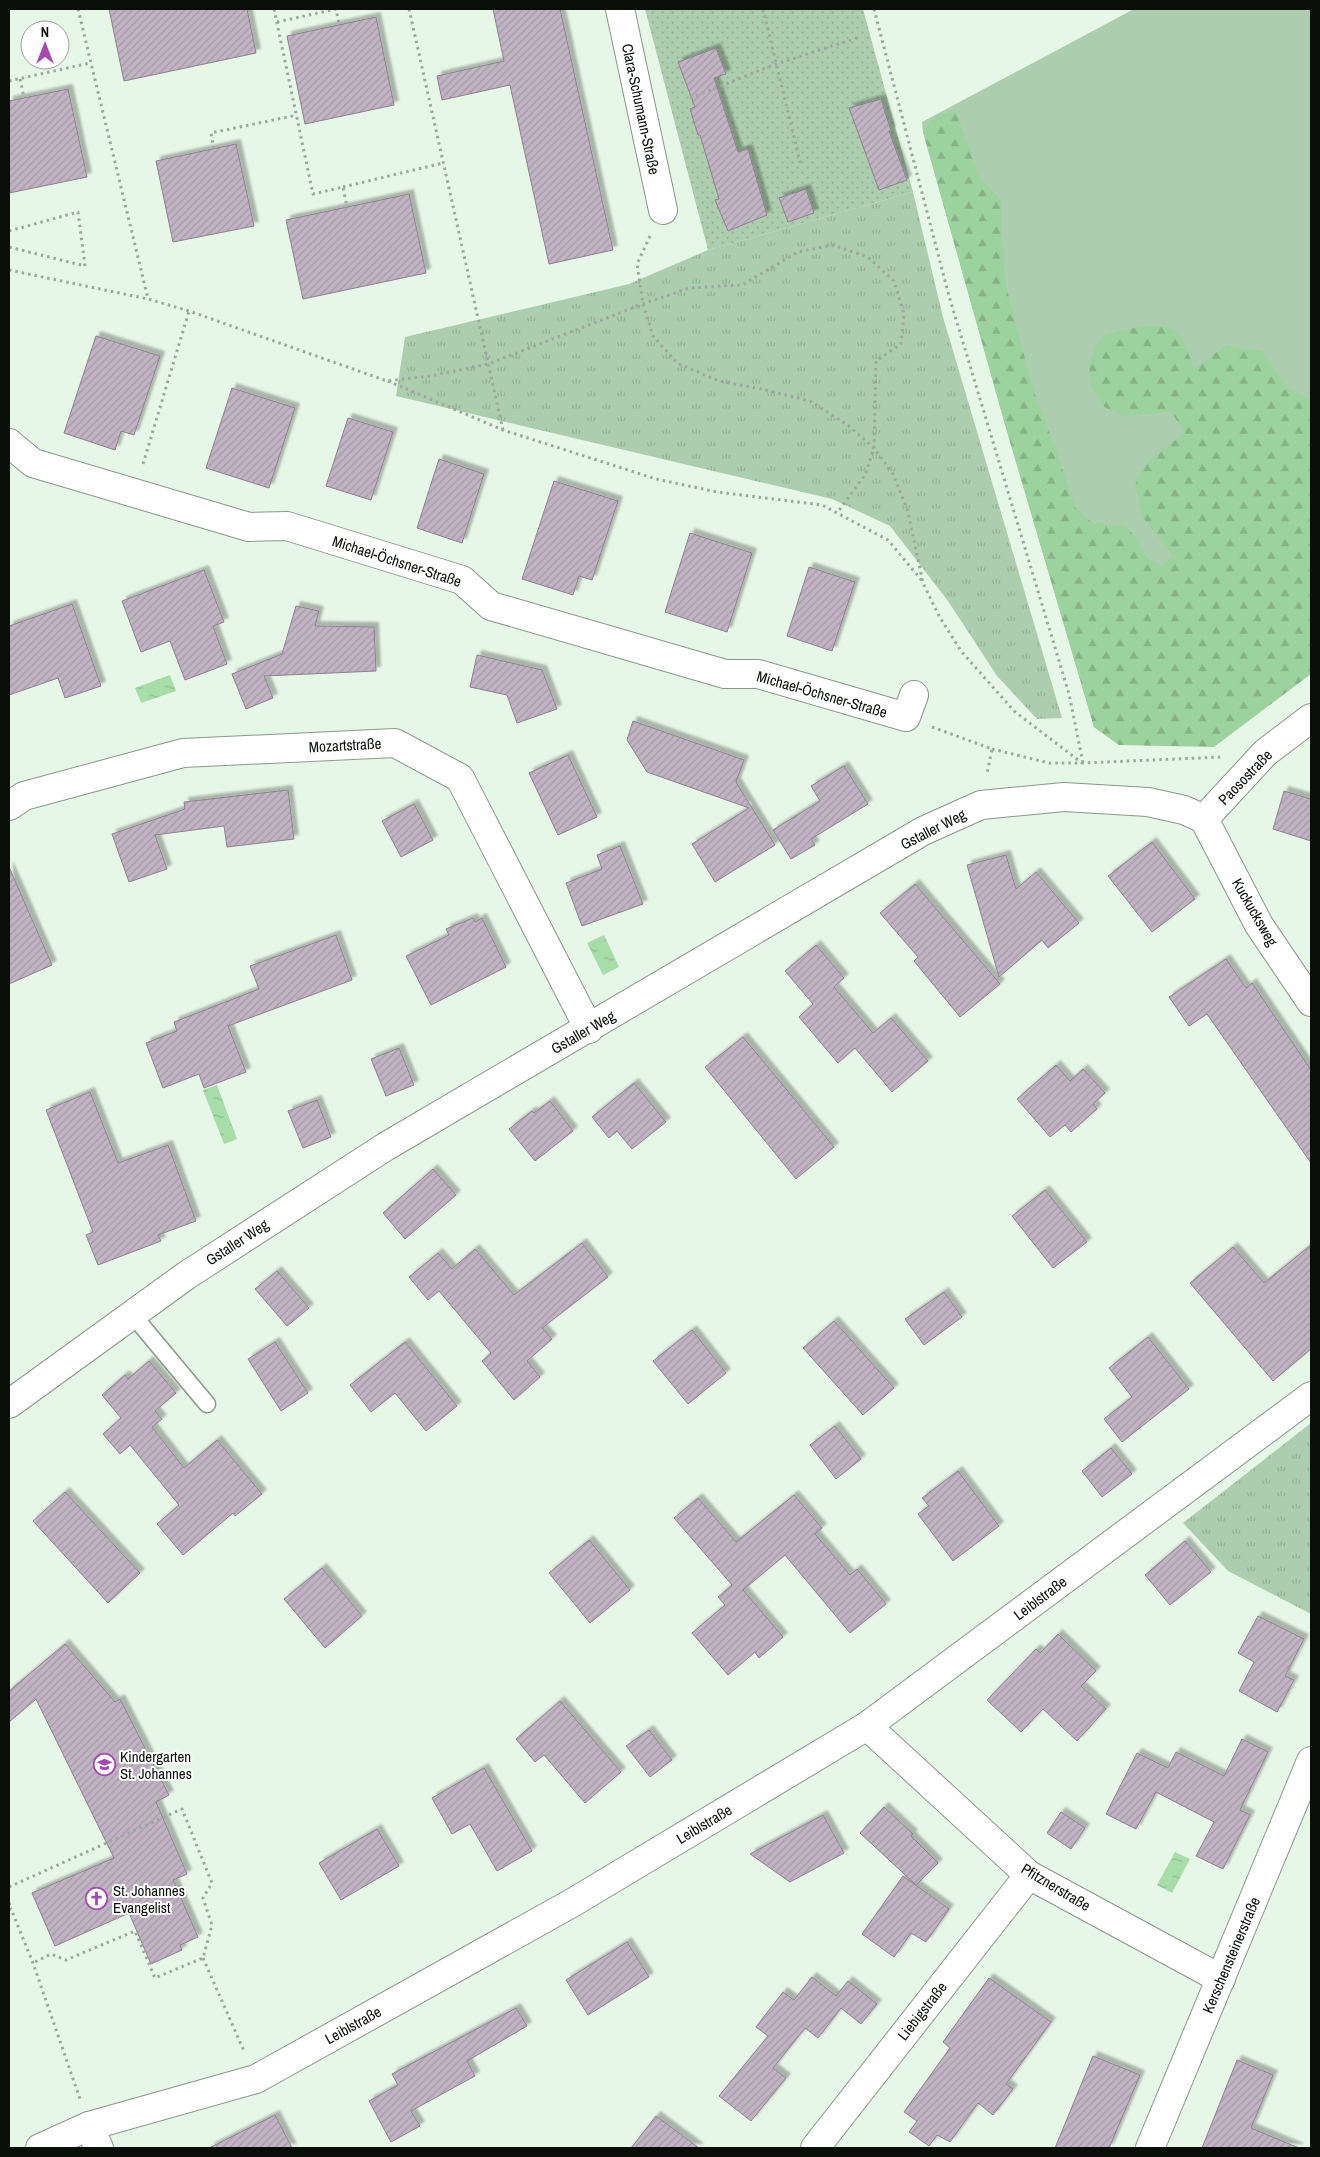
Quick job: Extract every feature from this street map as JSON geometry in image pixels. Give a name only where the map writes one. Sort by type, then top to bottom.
[{"type":"street","name":"Clara-Schumann-Straße","points":[[620,9],[662,210]]},
{"type":"street","name":"Michael-Öchsner-Straße","points":[[9,443],[33,463],[249,527],[287,526],[462,580],[491,606],[725,674],[758,674],[910,706]]},
{"type":"street","name":"Paosostraße","points":[[1204,819],[1265,753],[1311,718]]},
{"type":"street","name":"Mozartstraße","points":[[9,806],[24,796],[183,753],[395,743],[460,778],[589,1029]]},
{"type":"street","name":"Gstaller Weg","points":[[9,1404],[187,1275],[385,1147],[924,831],[982,805],[1073,797],[1148,802],[1184,810],[1204,819]]},
{"type":"street","name":"Kuckucksweg","points":[[1204,819],[1259,925],[1311,1002]]},
{"type":"street","name":"Leiblstraße","points":[[40,2148],[94,2137],[256,2079],[572,1903],[867,1726],[1311,1396]]},
{"type":"street","name":"Pfitznerstraße","points":[[867,1726],[1029,1874],[1221,1979]]},
{"type":"street","name":"Kerschensteinerstraße","points":[[1150,2148],[1311,1761]]},
{"type":"street","name":"Liebigstraße","points":[[815,2148],[1029,1874]]},
{"type":"lane","points":[[132,1314],[207,1404]]},
{"type":"path","points":[[78,9],[148,299]]},
{"type":"path","points":[[274,9],[313,194],[443,163]]},
{"type":"path","points":[[277,22],[337,9],[339,24]]},
{"type":"path","points":[[409,9],[504,430]]},
{"type":"path","points":[[762,9],[801,166]]},
{"type":"path","points":[[874,9],[950,296],[1069,694],[1082,763]]},
{"type":"path","points":[[690,98],[776,64],[860,37]]},
{"type":"path","points":[[9,81],[90,63]]},
{"type":"path","points":[[20,78],[24,98]]},
{"type":"path","points":[[214,149],[211,133],[297,115]]},
{"type":"path","points":[[343,187],[347,207]]},
{"type":"path","points":[[662,210],[637,264],[644,304],[653,336],[678,363],[719,381],[810,401],[849,426],[874,448],[893,474],[908,512],[924,583],[939,616],[966,658],[1014,712],[1082,763]]},
{"type":"path","points":[[9,231],[78,212],[85,266],[9,247]]},
{"type":"path","points":[[387,381],[430,376],[488,364],[689,288],[742,285],[798,252],[834,245],[868,257],[894,281],[904,314],[901,344],[876,361],[874,448],[865,475],[837,513]]},
{"type":"path","points":[[9,270],[148,299],[189,311],[387,381],[504,430],[656,480],[717,492],[822,505],[888,540],[924,583]]},
{"type":"path","points":[[134,493],[189,311]]},
{"type":"path","points":[[910,706],[992,749],[1049,763],[1082,763],[1265,753]]},
{"type":"path","points":[[982,805],[992,749]]},
{"type":"path","points":[[9,1886],[182,1809],[212,1883],[203,1898],[212,1925],[203,1958],[256,2079]]},
{"type":"path","points":[[9,1903],[33,1963],[94,2137]]},
{"type":"path","points":[[33,1963],[51,1954],[66,1960],[134,1931],[155,1978],[203,1958]]},
{"type":"green space","points":[[645,9],[863,9],[913,192],[708,250]]},
{"type":"green space","points":[[1134,9],[1311,9],[1311,672],[1119,745],[1094,727],[1006,428],[923,132],[922,122]]},
{"type":"green space","points":[[956,112],[979,177],[1002,201],[1002,237],[1006,286],[1033,389],[1075,507],[1092,522],[1124,526],[1135,536],[1146,557],[1162,566],[1173,555],[1144,519],[1135,486],[1140,471],[1152,458],[1185,433],[1171,412],[1123,416],[1104,407],[1091,386],[1089,361],[1101,337],[1143,326],[1166,327],[1175,330],[1187,348],[1194,369],[1225,346],[1262,351],[1287,388],[1311,400],[1311,674],[1214,747],[1119,745],[1094,727],[1006,428],[923,132],[936,115]]},
{"type":"green space","points":[[913,192],[943,317],[1062,718],[1037,719],[997,676],[948,601],[890,526],[832,499],[396,396],[405,337],[629,284],[708,250]]},
{"type":"green space","points":[[1311,1423],[1311,1614],[1228,1571],[1183,1523]]},
{"type":"water","points":[[170,675],[176,691],[141,703],[135,688]]},
{"type":"water","points":[[604,935],[619,967],[603,975],[587,943]]},
{"type":"water","points":[[217,1085],[237,1139],[224,1144],[203,1090]]},
{"type":"water","points":[[1175,1852],[1190,1859],[1172,1893],[1157,1885]]},
{"type":"building","points":[[109,9],[247,9],[256,53],[124,81]]},
{"type":"building","points":[[493,9],[560,9],[613,250],[549,264],[510,85],[442,100],[437,76],[504,61]]},
{"type":"building","points":[[376,17],[394,105],[305,124],[287,36]]},
{"type":"building","points":[[716,48],[726,74],[714,78],[738,152],[748,149],[767,215],[728,231],[715,200],[719,199],[700,135],[698,135],[690,109],[695,107],[678,62]]},
{"type":"building","points":[[68,89],[87,177],[9,193],[9,101]]},
{"type":"building","points":[[881,99],[891,131],[889,131],[907,180],[879,190],[849,108]]},
{"type":"building","points":[[236,144],[254,226],[173,242],[156,161]]},
{"type":"building","points":[[806,189],[814,213],[788,222],[779,198]]},
{"type":"building","points":[[409,194],[426,273],[303,299],[286,220]]},
{"type":"building","points":[[96,336],[160,356],[134,435],[121,431],[115,450],[64,433]]},
{"type":"building","points":[[232,388],[295,408],[269,488],[206,468]]},
{"type":"building","points":[[348,418],[393,432],[371,500],[326,486]]},
{"type":"building","points":[[439,459],[484,474],[462,543],[417,528]]},
{"type":"building","points":[[554,481],[618,501],[592,580],[579,576],[573,595],[522,579]]},
{"type":"building","points":[[690,533],[752,553],[727,632],[665,612]]},
{"type":"building","points":[[809,567],[855,582],[832,651],[787,636]]},
{"type":"building","points":[[204,570],[224,622],[213,626],[227,664],[185,680],[170,641],[141,652],[122,601]]},
{"type":"building","points":[[72,604],[101,686],[65,698],[58,678],[9,695],[9,626]]},
{"type":"building","points":[[296,606],[319,611],[315,626],[374,627],[376,671],[264,676],[273,698],[246,709],[232,674],[282,654]]},
{"type":"building","points":[[477,655],[542,670],[557,709],[517,723],[507,695],[470,687]]},
{"type":"building","points":[[633,721],[744,760],[736,782],[775,845],[715,882],[692,844],[749,808],[647,772],[627,740]]},
{"type":"building","points":[[568,755],[597,817],[558,835],[529,773]]},
{"type":"building","points":[[844,766],[868,804],[811,839],[815,845],[791,859],[773,830],[820,801],[811,786]]},
{"type":"building","points":[[288,790],[294,839],[227,847],[224,826],[155,835],[167,869],[129,882],[112,834],[185,809],[184,802]]},
{"type":"building","points":[[1284,791],[1311,799],[1311,841],[1273,829]]},
{"type":"building","points":[[414,804],[433,840],[401,857],[382,821]]},
{"type":"building","points":[[1152,842],[1195,899],[1152,932],[1108,876]]},
{"type":"building","points":[[620,846],[643,904],[582,926],[566,883],[602,869],[597,855]]},
{"type":"building","points":[[1006,855],[1016,889],[1036,872],[1079,923],[1048,948],[1042,940],[999,977],[967,865]]},
{"type":"building","points":[[9,867],[52,965],[9,984]]},
{"type":"building","points":[[915,884],[1000,984],[960,1017],[914,961],[918,957],[880,913]]},
{"type":"building","points":[[473,918],[475,922],[482,918],[506,967],[431,1005],[406,956],[449,935],[446,929]]},
{"type":"building","points":[[336,935],[352,980],[228,1026],[246,1072],[204,1088],[199,1074],[163,1088],[146,1043],[177,1031],[174,1022],[259,989],[250,966]]},
{"type":"building","points":[[816,945],[844,978],[834,987],[873,1033],[891,1018],[928,1061],[892,1092],[855,1048],[838,1063],[799,1017],[813,1004],[785,971]]},
{"type":"building","points":[[1226,959],[1246,988],[1252,983],[1311,1070],[1311,1163],[1207,1014],[1189,1026],[1169,997]]},
{"type":"building","points":[[743,1037],[834,1147],[796,1179],[705,1067]]},
{"type":"building","points":[[399,1048],[414,1085],[386,1096],[371,1059]]},
{"type":"building","points":[[1056,1065],[1070,1081],[1083,1069],[1105,1093],[1093,1104],[1097,1109],[1071,1132],[1065,1125],[1050,1137],[1017,1099]]},
{"type":"building","points":[[634,1083],[666,1122],[632,1149],[617,1131],[609,1138],[592,1117]]},
{"type":"building","points":[[90,1092],[118,1163],[168,1145],[196,1221],[158,1235],[161,1241],[98,1265],[86,1235],[93,1232],[46,1110]]},
{"type":"building","points":[[317,1100],[331,1137],[303,1148],[288,1111]]},
{"type":"building","points":[[550,1101],[573,1131],[535,1161],[509,1129],[532,1111],[534,1113]]},
{"type":"building","points":[[433,1169],[456,1195],[405,1239],[383,1213]]},
{"type":"building","points":[[1045,1190],[1087,1242],[1053,1268],[1012,1216]]},
{"type":"building","points":[[582,1243],[608,1277],[542,1328],[552,1339],[527,1361],[540,1377],[514,1400],[482,1361],[491,1353],[439,1291],[428,1300],[409,1277],[438,1253],[452,1269],[475,1249],[514,1295]]},
{"type":"building","points":[[1311,1245],[1311,1349],[1273,1381],[1190,1283],[1233,1247],[1264,1283]]},
{"type":"building","points":[[277,1271],[309,1308],[287,1326],[255,1289]]},
{"type":"building","points":[[944,1292],[962,1317],[924,1345],[905,1319]]},
{"type":"building","points":[[834,1321],[894,1388],[863,1415],[803,1348]]},
{"type":"building","points":[[692,1330],[726,1373],[688,1404],[653,1361]]},
{"type":"building","points":[[1148,1337],[1189,1389],[1122,1442],[1104,1419],[1132,1397],[1109,1368]]},
{"type":"building","points":[[275,1342],[308,1393],[281,1411],[248,1359]]},
{"type":"building","points":[[405,1342],[457,1406],[426,1431],[395,1393],[371,1412],[350,1385]]},
{"type":"building","points":[[149,1361],[176,1393],[155,1411],[162,1419],[152,1427],[184,1468],[217,1440],[262,1494],[235,1516],[233,1513],[183,1555],[157,1524],[179,1505],[130,1445],[120,1454],[103,1434],[121,1418],[102,1395],[125,1375],[128,1379]]},
{"type":"building","points":[[835,1426],[861,1459],[836,1479],[810,1445]]},
{"type":"building","points":[[1111,1448],[1132,1474],[1102,1497],[1082,1471]]},
{"type":"building","points":[[958,1471],[999,1526],[953,1561],[918,1514],[929,1506],[922,1498]]},
{"type":"building","points":[[65,1492],[140,1573],[108,1603],[33,1521]]},
{"type":"building","points":[[794,1495],[822,1528],[815,1534],[850,1575],[857,1569],[886,1604],[850,1633],[785,1555],[743,1590],[783,1637],[759,1658],[755,1652],[728,1675],[692,1633],[725,1605],[718,1597],[732,1585],[674,1518],[698,1498],[736,1542]]},
{"type":"building","points":[[589,1540],[630,1590],[590,1623],[549,1573]]},
{"type":"building","points":[[1185,1541],[1211,1572],[1170,1605],[1145,1575]]},
{"type":"building","points":[[322,1568],[362,1616],[325,1648],[284,1599]]},
{"type":"building","points":[[1258,1616],[1304,1639],[1285,1676],[1294,1680],[1277,1712],[1239,1691],[1254,1662],[1238,1653]]},
{"type":"building","points":[[1058,1634],[1096,1671],[1081,1686],[1106,1709],[1077,1741],[1043,1709],[1021,1732],[987,1700],[1036,1649],[1040,1653]]},
{"type":"building","points":[[65,1644],[115,1702],[120,1699],[169,1795],[156,1802],[187,1874],[173,1880],[198,1937],[180,1945],[182,1950],[151,1964],[129,1913],[55,1946],[32,1893],[114,1858],[36,1699],[9,1722],[9,1691]]},
{"type":"building","points":[[560,1701],[621,1772],[585,1803],[544,1755],[535,1762],[516,1739]]},
{"type":"building","points":[[649,1730],[672,1760],[650,1777],[626,1746]]},
{"type":"building","points":[[1242,1739],[1268,1752],[1240,1810],[1250,1815],[1223,1869],[1196,1856],[1214,1822],[1156,1792],[1136,1829],[1106,1814],[1137,1753],[1168,1768],[1176,1752],[1224,1776]]},
{"type":"building","points":[[484,1768],[532,1851],[497,1871],[470,1824],[452,1834],[432,1798]]},
{"type":"building","points":[[884,1807],[913,1834],[911,1836],[938,1863],[916,1885],[860,1833]]},
{"type":"building","points":[[1061,1812],[1085,1828],[1071,1849],[1047,1833]]},
{"type":"building","points":[[823,1815],[844,1853],[790,1882],[750,1854]]},
{"type":"building","points":[[377,1829],[399,1866],[341,1900],[319,1863]]},
{"type":"building","points":[[903,1876],[949,1909],[926,1942],[911,1933],[894,1957],[862,1934]]},
{"type":"building","points":[[627,1942],[649,1977],[588,2015],[566,1980]]},
{"type":"building","points":[[812,1977],[836,1996],[848,1981],[877,2004],[861,2024],[841,2008],[818,2038],[805,2028],[773,2068],[786,2078],[751,2121],[719,2096],[768,2036],[756,2027],[783,1992],[794,2000]]},
{"type":"building","points":[[989,1978],[1051,2022],[1006,2084],[1013,2089],[993,2115],[978,2103],[950,2142],[937,2135],[929,2146],[909,2132],[917,2121],[904,2112],[950,2048],[943,2042]]},
{"type":"building","points":[[516,2008],[527,2026],[467,2061],[475,2076],[411,2111],[420,2126],[391,2142],[369,2101],[398,2085],[392,2074]]},
{"type":"building","points":[[1093,2056],[1140,2075],[1109,2148],[1055,2148]]},
{"type":"building","points":[[1237,2060],[1273,2075],[1251,2128],[1299,2148],[1202,2148]]},
{"type":"building","points":[[275,2115],[292,2148],[209,2148]]},
{"type":"building","points":[[656,2116],[699,2148],[631,2148]]},
{"type":"place","name":"Kindergarten St. Johannes","points":[[104,1765]]},
{"type":"place","name":"St. Johannes Evangelist","points":[[97,1899]]}]
